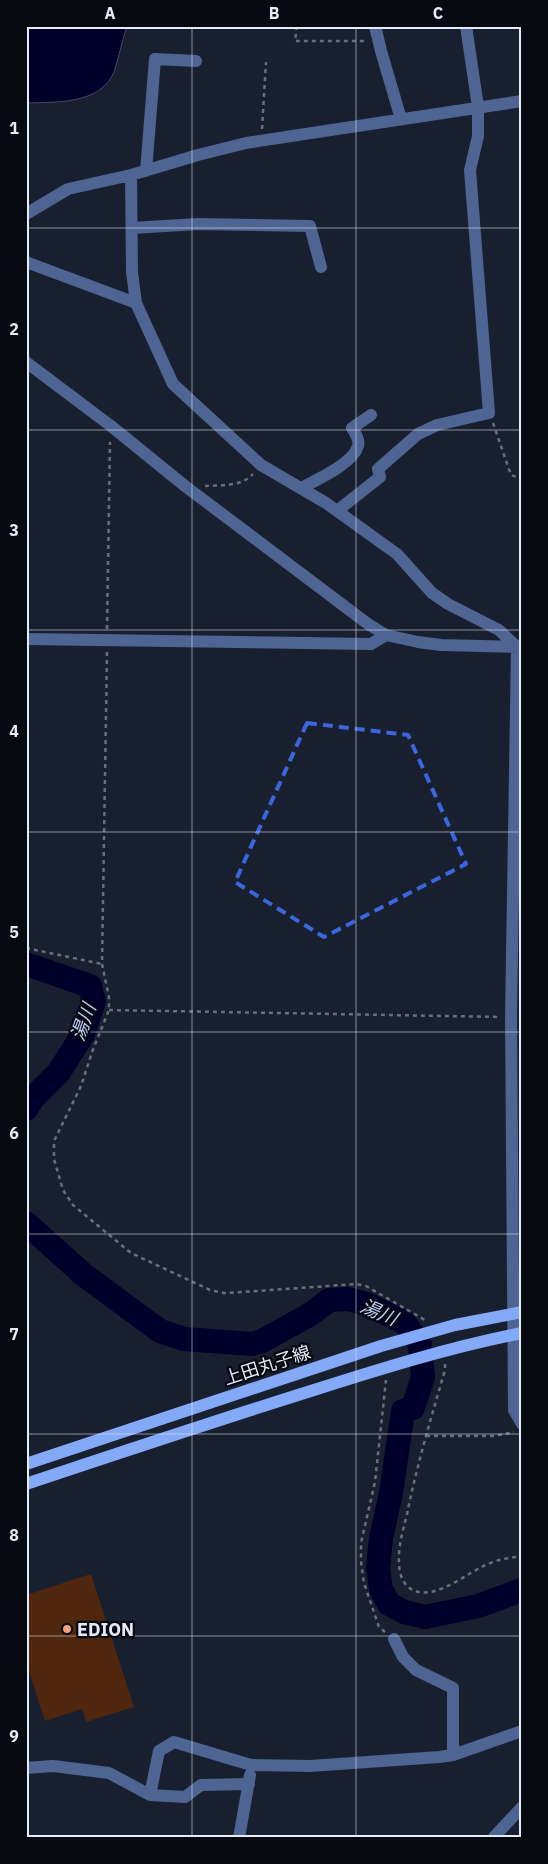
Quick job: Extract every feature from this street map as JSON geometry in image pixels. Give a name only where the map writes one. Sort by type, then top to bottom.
[{"type":"main road","name":"上田丸子線","points":[[26,1464],[381,1346],[428,1332],[518,1312]]},
{"type":"main road","name":"上田丸子線","points":[[26,1484],[242,1412],[386,1367],[438,1352],[518,1334]]},
{"type":"street","points":[[375,26],[401,119]]},
{"type":"street","points":[[337,511],[380,476],[378,469],[418,434],[437,424],[489,412],[470,170],[478,136],[478,107],[466,26]]},
{"type":"street","points":[[146,170],[155,59],[196,61]]},
{"type":"street","points":[[26,214],[68,190],[131,175],[198,155],[262,141],[522,101]]},
{"type":"street","points":[[131,175],[132,272],[136,303],[173,384],[261,465],[337,511],[398,554],[432,593],[448,604],[498,630],[519,647]]},
{"type":"street","points":[[132,228],[198,224],[310,226],[321,267]]},
{"type":"street","points":[[26,262],[136,303]]},
{"type":"street","points":[[26,362],[111,426],[185,486],[368,624],[386,635],[441,645],[519,647]]},
{"type":"street","points":[[300,488],[341,466],[354,453],[358,446],[358,438],[352,428],[372,415]]},
{"type":"street","points":[[26,639],[371,644],[386,635]]},
{"type":"street","points":[[519,647],[516,1017],[518,1334],[514,1410],[522,1424]]},
{"type":"street","points":[[394,1639],[402,1657],[416,1670],[453,1688],[453,1755]]},
{"type":"street","points":[[150,1795],[159,1751],[174,1742],[251,1765],[310,1766],[453,1755],[522,1731]]},
{"type":"street","points":[[239,1838],[251,1765]]},
{"type":"street","points":[[26,1768],[53,1766],[109,1773],[150,1795],[185,1797],[201,1785],[249,1784]]},
{"type":"street","points":[[494,1837],[522,1807]]},
{"type":"path","points":[[297,26],[295,41],[378,41]]},
{"type":"path","points":[[262,141],[266,62]]},
{"type":"path","points":[[489,412],[511,475],[522,479]]},
{"type":"path","points":[[111,426],[102,964],[109,997],[109,1010],[77,1094],[54,1141],[54,1159],[57,1174],[63,1190],[73,1205],[131,1253],[210,1290],[234,1293],[356,1284],[366,1286],[427,1321],[428,1332]]},
{"type":"path","points":[[185,486],[241,483],[248,480],[261,465]]},
{"type":"path","points":[[26,948],[102,964]]},
{"type":"path","points":[[109,1010],[516,1017]]},
{"type":"path","points":[[438,1352],[445,1370],[416,1469],[400,1544],[399,1563],[401,1576],[406,1585],[412,1590],[420,1592],[439,1590],[487,1564],[502,1559],[522,1556]]},
{"type":"path","points":[[386,1367],[375,1482],[363,1535],[361,1562],[364,1583],[379,1627],[394,1639]]},
{"type":"path","points":[[426,1436],[494,1436],[505,1435],[522,1428]]},
{"type":"highlighted area","points":[[307,723],[408,735],[466,864],[324,937],[235,882]]},
{"type":"water","points":[[26,26],[127,26],[114,72],[107,83],[98,91],[76,100],[26,103]]},
{"type":"building","name":"EDION","points":[[91,1574],[134,1707],[86,1722],[82,1709],[45,1721],[26,1662],[26,1595]]},
{"type":"waterway","name":"湯川","points":[[26,964],[90,986],[94,1001],[83,1034],[59,1072],[33,1098],[26,1109]]},
{"type":"waterway","name":"湯川","points":[[26,1223],[84,1275],[160,1331],[184,1339],[252,1344],[262,1341],[311,1314],[329,1300],[348,1299],[367,1304],[405,1323],[420,1345],[423,1377],[413,1408],[403,1411],[391,1493],[381,1538],[378,1569],[381,1589],[389,1604],[404,1612],[425,1617],[478,1606],[522,1590]]},
{"type":"place","name":"EDION","points":[[67,1629]]}]
